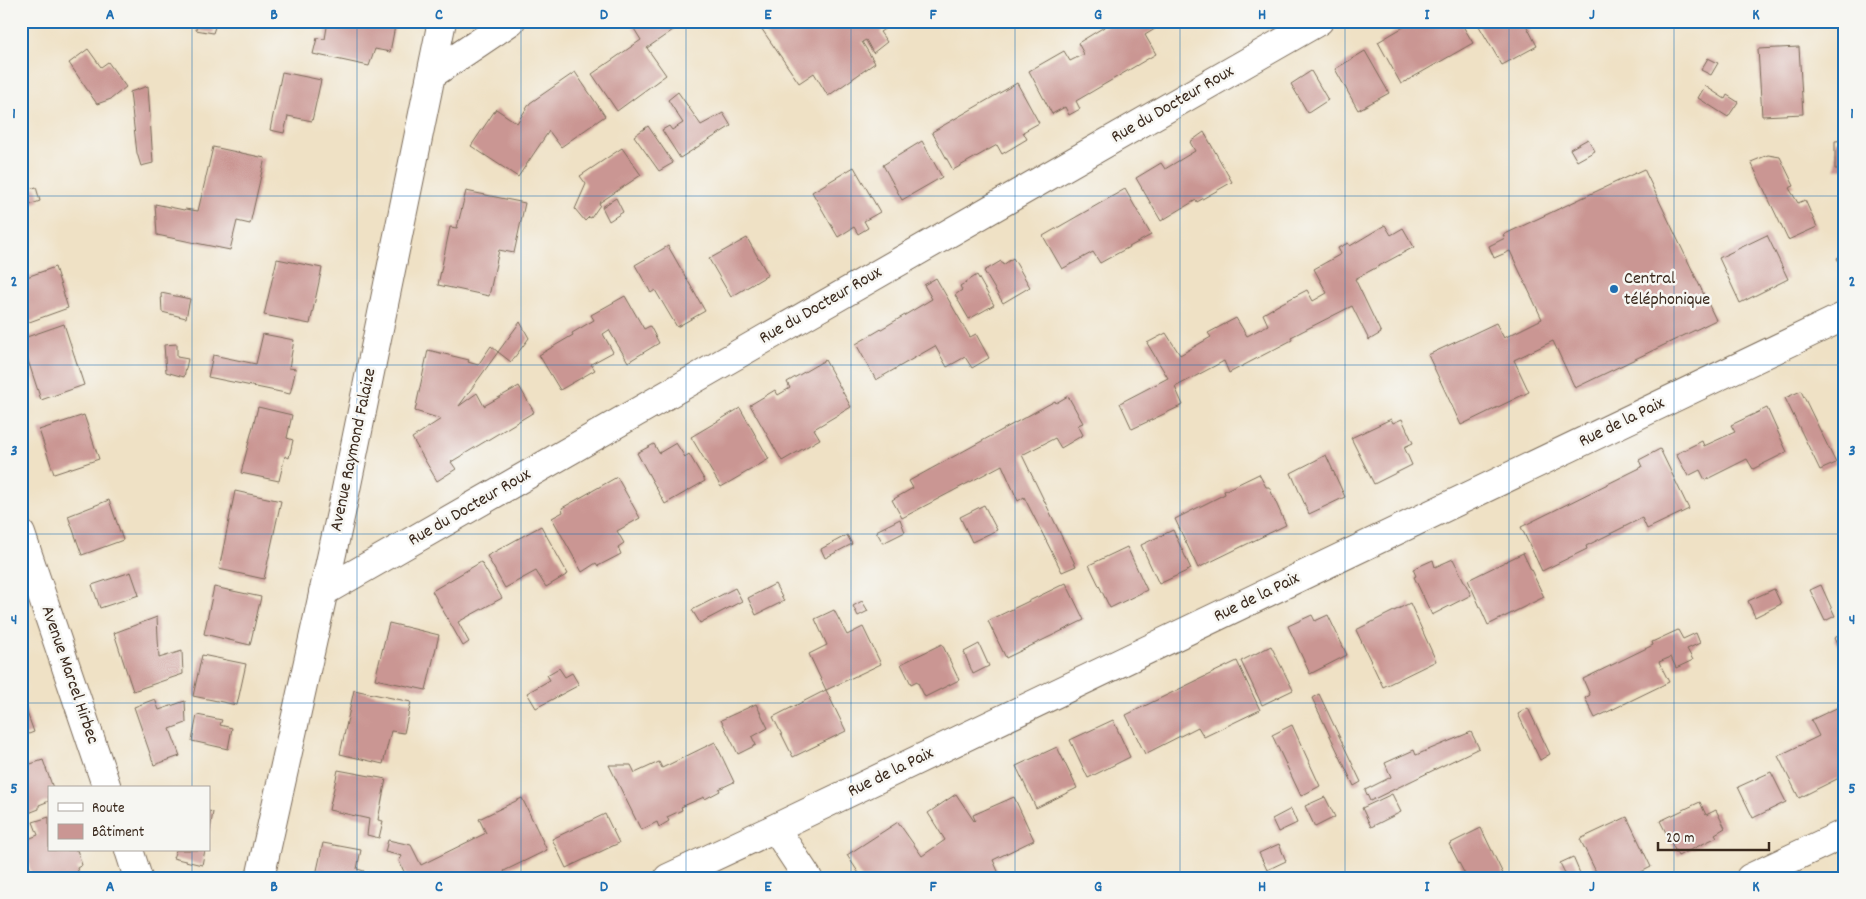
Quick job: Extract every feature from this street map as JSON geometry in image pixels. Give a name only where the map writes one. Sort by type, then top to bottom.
[{"type":"street","name":"Avenue Raymond Falaize","points":[[260,878],[323,592],[442,21]]},
{"type":"street","points":[[431,75],[511,21]]},
{"type":"street","name":"Rue du Docteur Roux","points":[[323,592],[1319,21]]},
{"type":"street","name":"Rue de la Paix","points":[[668,878],[1845,316]]},
{"type":"street","name":"Avenue Marcel Hirbec","points":[[21,534],[106,786]]},
{"type":"street","points":[[775,828],[808,878]]},
{"type":"street","points":[[1750,878],[1845,833]]},
{"type":"street","points":[[130,852],[138,878]]},
{"type":"building","points":[[197,21],[217,21],[213,33],[196,30]]},
{"type":"building","points":[[328,21],[396,21],[390,52],[375,49],[369,66],[313,54],[317,38],[325,39]]},
{"type":"building","points":[[639,21],[686,21],[647,48],[666,75],[617,111],[592,74],[641,40],[633,27]]},
{"type":"building","points":[[765,21],[890,21],[892,24],[880,32],[887,42],[873,53],[866,40],[862,42],[875,63],[828,96],[814,73],[799,83],[759,25]]},
{"type":"building","points":[[1114,21],[1168,21],[1145,35],[1156,54],[1076,101],[1080,109],[1069,115],[1065,107],[1052,114],[1029,71],[1064,51],[1070,61],[1084,54],[1078,43]]},
{"type":"building","points":[[1414,21],[1460,21],[1473,43],[1401,84],[1378,42]]},
{"type":"building","points":[[1476,21],[1524,21],[1537,46],[1502,65]]},
{"type":"building","points":[[1799,47],[1803,114],[1762,116],[1758,49]]},
{"type":"building","points":[[88,49],[101,67],[108,62],[126,87],[111,99],[97,104],[69,63]]},
{"type":"building","points":[[1365,51],[1389,93],[1358,110],[1335,69]]},
{"type":"building","points":[[1708,58],[1718,63],[1711,75],[1701,70]]},
{"type":"building","points":[[1311,71],[1328,100],[1308,113],[1291,84]]},
{"type":"building","points":[[282,72],[321,80],[312,121],[288,116],[284,133],[270,130]]},
{"type":"building","points":[[575,72],[605,116],[561,147],[549,131],[518,177],[471,146],[496,109],[517,123],[530,103]]},
{"type":"building","points":[[1017,83],[1039,123],[1023,132],[1027,139],[1002,154],[997,145],[953,170],[932,132]]},
{"type":"building","points":[[148,86],[153,163],[141,166],[137,153],[130,92]]},
{"type":"building","points":[[1705,86],[1725,99],[1727,95],[1738,102],[1728,117],[1698,98]]},
{"type":"building","points":[[678,92],[701,125],[723,113],[731,126],[680,158],[662,130],[669,126],[672,130],[683,123],[668,100]]},
{"type":"building","points":[[648,126],[673,163],[659,171],[634,136]]},
{"type":"building","points":[[1204,132],[1232,182],[1197,202],[1196,200],[1161,221],[1136,178],[1161,163],[1165,169],[1195,151],[1190,142]]},
{"type":"building","points":[[1588,139],[1595,151],[1577,161],[1570,149]]},
{"type":"building","points":[[1845,140],[1845,169],[1835,169],[1835,141]]},
{"type":"building","points":[[922,141],[942,177],[902,200],[883,165]]},
{"type":"building","points":[[213,147],[265,158],[250,224],[237,221],[230,250],[157,235],[155,204],[198,211]]},
{"type":"building","points":[[622,148],[641,175],[599,203],[600,205],[591,218],[589,217],[585,221],[575,209],[586,184],[580,176]]},
{"type":"building","points":[[1768,155],[1780,157],[1794,186],[1789,188],[1798,203],[1805,200],[1817,227],[1788,240],[1751,162]]},
{"type":"building","points":[[854,167],[880,212],[864,221],[868,228],[858,234],[854,227],[838,237],[812,192]]},
{"type":"building","name":"Central téléphonique","points":[[1644,169],[1716,320],[1575,388],[1553,341],[1514,360],[1529,392],[1461,425],[1428,355],[1496,323],[1504,338],[1542,319],[1510,251],[1494,258],[1489,246],[1505,238],[1503,235]]},
{"type":"building","points":[[36,187],[40,201],[21,208],[21,192]]},
{"type":"building","points":[[1125,189],[1151,235],[1100,263],[1093,252],[1062,269],[1043,236]]},
{"type":"building","points":[[466,191],[525,203],[514,253],[499,250],[489,296],[438,285],[450,227],[457,228]]},
{"type":"building","points":[[616,198],[623,212],[609,221],[602,207]]},
{"type":"building","points":[[1385,225],[1391,235],[1403,228],[1414,247],[1355,279],[1381,333],[1369,340],[1352,306],[1291,337],[1292,340],[1229,373],[1224,361],[1175,387],[1183,405],[1132,429],[1120,403],[1168,378],[1147,343],[1166,333],[1180,355],[1211,337],[1208,333],[1236,318],[1247,336],[1268,325],[1263,314],[1282,303],[1307,290],[1313,301],[1327,293],[1314,269],[1341,254],[1338,248],[1348,243],[1350,246]]},
{"type":"building","points":[[1767,235],[1788,279],[1740,303],[1719,258]]},
{"type":"building","points":[[747,238],[768,275],[731,297],[709,259]]},
{"type":"building","points":[[668,246],[705,311],[677,327],[655,290],[651,293],[635,265]]},
{"type":"building","points":[[21,247],[27,262],[21,264]]},
{"type":"building","points":[[1845,253],[1845,274],[1837,258]]},
{"type":"building","points":[[1013,258],[1030,287],[1003,303],[984,271],[1001,261],[1003,265]]},
{"type":"building","points":[[277,259],[322,268],[310,324],[264,315]]},
{"type":"building","points":[[55,267],[68,308],[21,325],[21,279]]},
{"type":"building","points":[[977,275],[994,305],[969,319],[955,295],[962,290],[960,286]]},
{"type":"building","points":[[936,278],[970,337],[976,334],[989,358],[972,368],[965,357],[947,367],[935,346],[876,380],[856,344],[932,299],[924,285]]},
{"type":"building","points":[[161,293],[190,299],[186,318],[162,312]]},
{"type":"building","points":[[625,296],[644,329],[650,326],[659,343],[628,362],[609,330],[603,334],[613,352],[591,364],[595,370],[560,390],[539,355],[594,320],[591,315]]},
{"type":"building","points":[[520,322],[529,338],[511,362],[498,352]]},
{"type":"building","points":[[64,324],[84,385],[41,400],[21,339]]},
{"type":"building","points":[[263,334],[294,340],[289,368],[296,369],[290,394],[208,377],[213,355],[256,364]]},
{"type":"building","points":[[177,344],[177,357],[188,359],[184,377],[166,372],[164,345]]},
{"type":"building","points":[[491,346],[498,352],[459,406],[477,393],[484,406],[519,386],[534,412],[451,462],[456,469],[437,481],[412,438],[441,419],[415,411],[428,350],[469,360],[468,362],[478,365]]},
{"type":"building","points":[[825,360],[851,407],[814,429],[820,439],[782,461],[750,405],[775,390],[778,395],[790,388],[787,382]]},
{"type":"building","points":[[1801,391],[1836,463],[1820,470],[1785,398]]},
{"type":"building","points":[[1068,396],[1083,423],[1078,425],[1083,435],[1061,448],[1055,438],[1022,455],[1076,566],[1062,572],[1024,497],[1018,501],[1002,465],[902,518],[892,500],[913,488],[909,481],[1055,401],[1056,403]]},
{"type":"building","points":[[258,407],[292,415],[287,438],[293,440],[289,458],[285,456],[279,481],[241,473]]},
{"type":"building","points":[[740,408],[769,459],[721,487],[691,437]]},
{"type":"building","points":[[1767,408],[1787,452],[1753,469],[1747,459],[1705,480],[1700,470],[1688,476],[1676,454],[1702,441],[1704,446],[1735,432],[1731,425]]},
{"type":"building","points":[[84,415],[99,459],[54,474],[39,430]]},
{"type":"building","points":[[1391,419],[1393,423],[1402,419],[1413,443],[1404,447],[1412,465],[1374,484],[1351,438]]},
{"type":"building","points":[[676,443],[685,457],[689,454],[705,481],[665,504],[637,453],[654,444],[659,453]]},
{"type":"building","points":[[1660,449],[1689,509],[1647,529],[1642,518],[1586,546],[1587,549],[1542,571],[1521,527],[1642,467],[1639,460]]},
{"type":"building","points":[[1326,455],[1345,497],[1309,514],[1291,473]]},
{"type":"building","points":[[1259,474],[1266,487],[1269,487],[1286,525],[1198,568],[1175,519],[1225,494],[1224,491]]},
{"type":"building","points":[[617,477],[640,518],[617,531],[624,543],[618,547],[621,554],[598,566],[596,563],[582,572],[552,518],[563,512],[562,508]]},
{"type":"building","points":[[235,491],[281,501],[264,579],[219,569]]},
{"type":"building","points":[[109,500],[123,540],[82,555],[68,516]]},
{"type":"building","points":[[984,505],[997,530],[972,542],[960,517]]},
{"type":"building","points":[[900,519],[905,532],[883,543],[876,531]]},
{"type":"building","points":[[541,526],[568,574],[546,587],[536,571],[505,588],[487,556]]},
{"type":"building","points":[[1173,530],[1191,569],[1159,584],[1141,545]]},
{"type":"building","points":[[847,535],[852,544],[825,558],[821,549]]},
{"type":"building","points":[[1127,547],[1147,590],[1110,608],[1089,565]]},
{"type":"building","points":[[1523,553],[1544,597],[1488,625],[1468,580]]},
{"type":"building","points":[[1453,559],[1471,595],[1432,615],[1414,577],[1416,576],[1413,569],[1433,560],[1435,567]]},
{"type":"building","points":[[481,562],[502,598],[458,622],[469,642],[463,646],[432,591]]},
{"type":"building","points":[[131,572],[139,595],[100,608],[92,585]]},
{"type":"building","points":[[1066,583],[1084,620],[1006,658],[988,621]]},
{"type":"building","points":[[775,584],[784,601],[756,615],[748,598]]},
{"type":"building","points":[[1821,585],[1835,616],[1825,621],[1810,590]]},
{"type":"building","points":[[214,587],[261,597],[250,645],[204,634]]},
{"type":"building","points":[[735,588],[742,601],[700,623],[692,610]]},
{"type":"building","points":[[1774,589],[1781,604],[1755,617],[1748,601]]},
{"type":"building","points":[[862,601],[868,611],[858,616],[853,606]]},
{"type":"building","points":[[1410,603],[1436,661],[1383,687],[1356,630]]},
{"type":"building","points":[[834,610],[847,635],[863,627],[881,664],[826,690],[809,654],[827,645],[815,619]]},
{"type":"building","points":[[1312,615],[1315,621],[1328,615],[1347,655],[1310,674],[1288,626]]},
{"type":"building","points":[[157,617],[159,658],[182,651],[183,674],[133,691],[114,633]]},
{"type":"building","points":[[389,623],[439,635],[426,690],[375,679]]},
{"type":"building","points":[[1678,630],[1683,639],[1696,633],[1700,643],[1687,649],[1693,660],[1676,668],[1671,657],[1659,662],[1669,682],[1595,718],[1585,698],[1590,695],[1583,679],[1653,645],[1652,642]]},
{"type":"building","points":[[1845,633],[1845,651],[1841,653],[1834,638]]},
{"type":"building","points":[[942,644],[959,680],[925,697],[917,681],[911,684],[901,664]]},
{"type":"building","points":[[979,644],[989,666],[973,674],[964,652]]},
{"type":"building","points":[[1271,646],[1293,690],[1262,705],[1241,661]]},
{"type":"building","points":[[202,655],[246,664],[237,705],[193,696]]},
{"type":"building","points":[[1237,661],[1260,710],[1204,737],[1198,727],[1145,754],[1126,715]]},
{"type":"building","points":[[559,668],[565,677],[572,673],[579,685],[536,708],[527,693],[550,680],[547,675]]},
{"type":"building","points":[[354,690],[411,702],[404,733],[391,731],[383,764],[340,754]]},
{"type":"building","points":[[826,690],[846,731],[793,757],[773,717]]},
{"type":"building","points":[[1319,694],[1361,782],[1354,786],[1312,698]]},
{"type":"building","points":[[21,696],[34,732],[21,737]]},
{"type":"building","points":[[155,699],[159,710],[185,701],[186,723],[170,729],[180,756],[154,765],[134,707]]},
{"type":"building","points":[[756,704],[768,728],[752,737],[756,745],[738,754],[721,720]]},
{"type":"building","points":[[1845,704],[1845,775],[1799,798],[1778,756],[1819,736],[1811,720]]},
{"type":"building","points":[[1528,708],[1550,754],[1540,760],[1518,714]]},
{"type":"building","points":[[197,715],[222,720],[220,725],[232,728],[228,749],[192,741]]},
{"type":"building","points":[[1113,720],[1130,757],[1088,778],[1070,740]]},
{"type":"building","points":[[1292,725],[1320,786],[1301,796],[1272,735]]},
{"type":"building","points":[[1471,732],[1479,748],[1370,801],[1365,790],[1391,777],[1385,763],[1414,750],[1416,755]]},
{"type":"building","points":[[715,742],[734,782],[719,789],[720,791],[705,799],[704,797],[681,807],[682,810],[667,817],[669,821],[659,827],[657,822],[641,830],[609,765],[631,765],[635,773],[659,762],[662,768]]},
{"type":"building","points":[[1057,747],[1077,788],[1036,808],[1016,766]]},
{"type":"building","points":[[43,760],[52,786],[48,786],[48,801],[39,805],[39,809],[21,816],[21,767]]},
{"type":"building","points":[[338,770],[386,779],[378,820],[383,821],[379,838],[367,835],[369,819],[329,810]]},
{"type":"building","points":[[1771,772],[1786,802],[1753,818],[1738,787]]},
{"type":"building","points":[[956,794],[974,821],[973,815],[1014,797],[1034,840],[993,860],[1001,878],[862,878],[847,855],[898,822],[922,856],[945,840],[928,813]]},
{"type":"building","points":[[1392,794],[1401,812],[1371,827],[1362,808]]},
{"type":"building","points":[[1325,797],[1335,817],[1315,827],[1305,806]]},
{"type":"building","points":[[522,798],[547,850],[504,871],[507,877],[505,878],[407,878],[399,861],[402,856],[385,852],[388,840],[411,845],[421,865],[486,833],[479,819]]},
{"type":"building","points":[[1700,802],[1706,815],[1716,810],[1725,828],[1715,834],[1717,837],[1678,856],[1660,821]]},
{"type":"building","points":[[1291,809],[1297,823],[1278,832],[1272,819]]},
{"type":"building","points":[[210,811],[213,812],[210,830]]},
{"type":"building","points":[[605,814],[619,843],[566,868],[552,839]]},
{"type":"building","points":[[48,817],[48,852],[78,852],[82,865],[77,868],[80,878],[33,878],[21,842],[38,835],[33,822]]},
{"type":"building","points":[[1627,817],[1651,867],[1629,878],[1599,878],[1580,839]]},
{"type":"building","points":[[1481,828],[1505,878],[1467,878],[1449,844]]},
{"type":"building","points":[[323,843],[361,850],[357,869],[364,871],[362,878],[331,878],[316,875]]},
{"type":"building","points":[[1279,844],[1286,861],[1267,870],[1259,853]]},
{"type":"building","points":[[175,852],[205,852],[202,865],[173,858]]},
{"type":"building","points":[[1573,857],[1582,878],[1561,878],[1566,875],[1560,863]]},
{"type":"place","name":"Central téléphonique","points":[[1614,289]]}]
